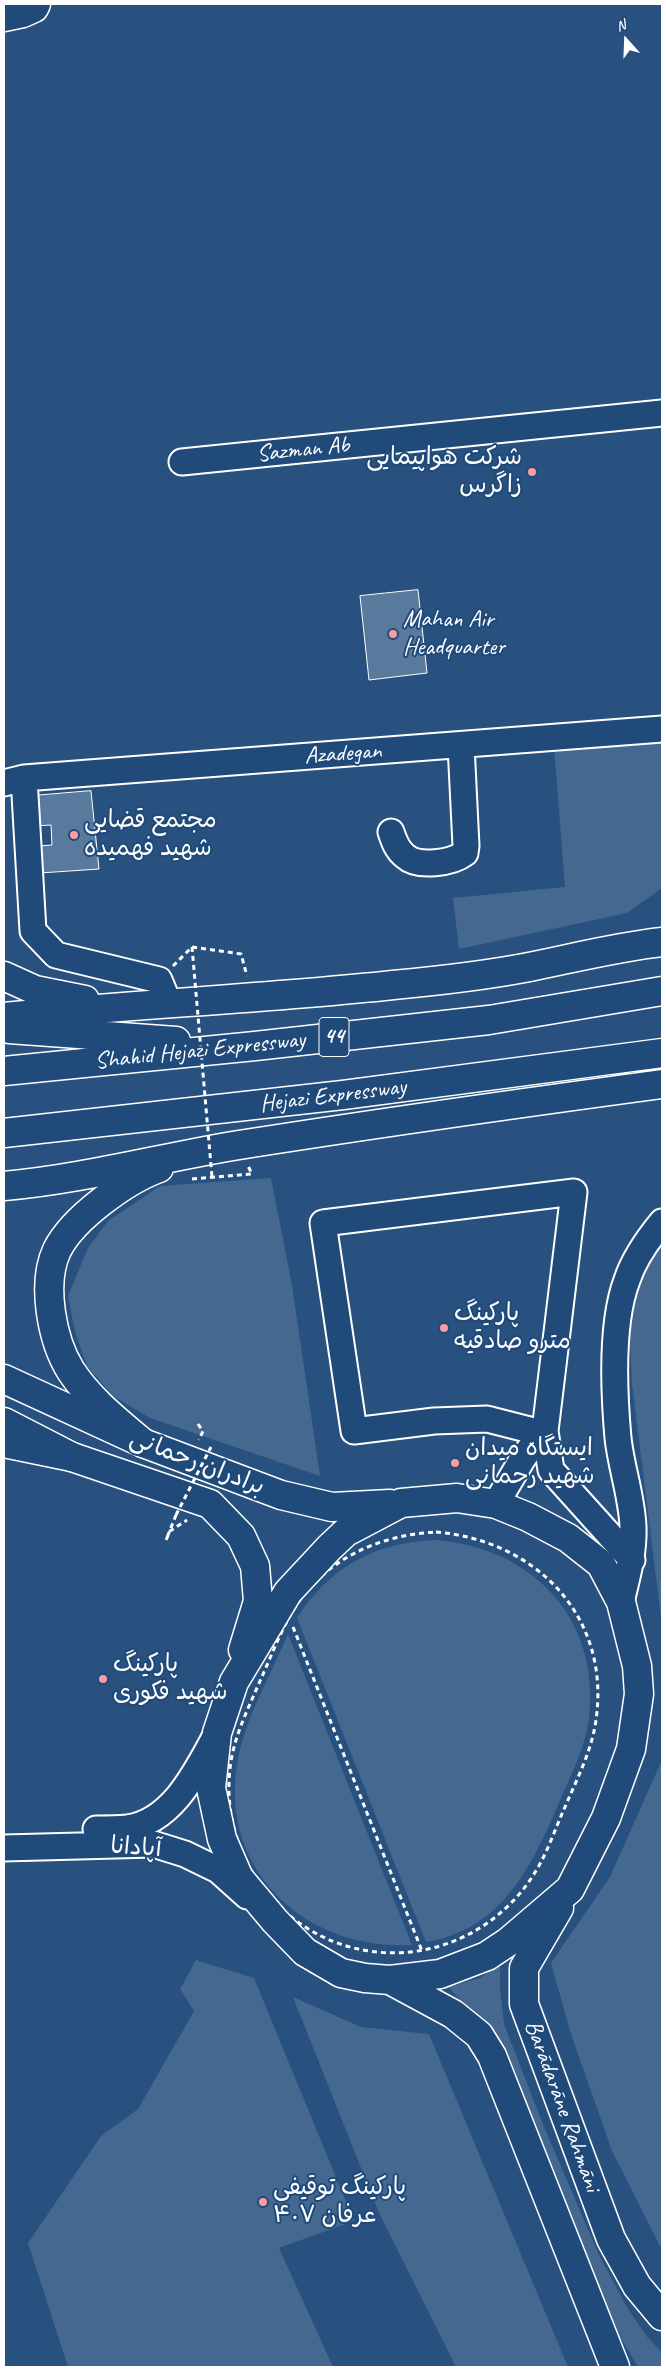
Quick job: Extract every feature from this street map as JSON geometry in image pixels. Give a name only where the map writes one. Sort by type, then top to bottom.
[{"type":"main road","points":[[4,17],[23,14],[34,8],[36,4]]},
{"type":"main road","points":[[4,1017],[111,1006],[169,1004],[394,985],[522,968],[650,944],[662,935]]},
{"type":"main road","points":[[4,976],[35,990],[111,1006]]},
{"type":"main road","name":"Shahid Hejazi Expressway","points":[[4,1071],[489,1020],[662,991]]},
{"type":"main road","points":[[4,1028],[255,1046]]},
{"type":"main road","name":"Hejazi Expressway","points":[[4,1133],[343,1096],[662,1053]]},
{"type":"main road","points":[[4,1186],[56,1181],[135,1163],[238,1145],[662,1084]]},
{"type":"main road","points":[[463,1112],[662,1101]]},
{"type":"main road","points":[[143,1443],[96,1403],[71,1370],[60,1348],[51,1319],[49,1289],[57,1251],[85,1215],[117,1190],[156,1168],[238,1145]]},
{"type":"main road","points":[[4,1168],[135,1163]]},
{"type":"main road","name":"برادران رحمانی","points":[[4,1379],[143,1443],[281,1495],[332,1507],[457,1498],[496,1504],[528,1517],[568,1538],[600,1564],[621,1602]]},
{"type":"main road","name":"برادران رحمانی","points":[[4,1422],[72,1457],[210,1504],[241,1536],[254,1566],[258,1601],[234,1682]]},
{"type":"main road","points":[[4,1443],[72,1457]]},
{"type":"main road","points":[[401,1503],[346,1532],[289,1604],[234,1682],[218,1733],[211,1788],[222,1839],[239,1878],[275,1921],[305,1952],[323,1965],[341,1973],[365,1978],[390,1980],[427,1977],[464,1967],[487,1956],[508,1942],[570,1889]]},
{"type":"main road","name":"Barādarāne Rahmāni","points":[[621,1602],[637,1666],[639,1694],[631,1749],[606,1818],[570,1889],[524,1968],[524,2004],[611,2239],[637,2286],[662,2316]]},
{"type":"main road","name":"Barādarāne Rahmāni","points":[[390,1980],[453,2014],[479,2035],[492,2056],[615,2367]]},
{"type":"main road","points":[[600,2327],[625,2367]]},
{"type":"street","name":"Sazman Ab","points":[[182,462],[662,413]]},
{"type":"street","name":"Azadegan","points":[[14,781],[662,729]]},
{"type":"street","points":[[391,832],[397,847],[405,857],[420,863],[456,859],[465,853],[461,744]]},
{"type":"street","points":[[14,781],[33,931],[56,955],[159,980],[169,1004]]},
{"type":"street","points":[[496,1504],[534,1443],[534,1431],[487,1419],[434,1421],[354,1431],[323,1223],[574,1192],[545,1431],[551,1470]]},
{"type":"street","points":[[621,1602],[632,1560],[633,1526],[618,1438],[615,1369],[618,1313],[627,1279],[648,1239],[662,1222]]},
{"type":"street","points":[[523,1458],[537,1456],[544,1460],[632,1560]]},
{"type":"street","name":"آپادانا","points":[[4,1832],[128,1828],[144,1822],[165,1810],[179,1796],[192,1780],[218,1733]]},
{"type":"street","name":"آپادانا","points":[[4,1848],[153,1844],[185,1854],[218,1870],[275,1921]]},
{"type":"path","points":[[241,954],[192,947],[212,1177],[252,1174]]},
{"type":"path","points":[[170,1531],[166,1540],[176,1515],[212,1447],[198,1443],[203,1431],[198,1424]]},
{"type":"path","points":[[436,1532],[478,1538],[524,1559],[551,1582],[565,1598],[586,1636],[597,1678],[596,1720],[584,1762],[538,1866],[522,1890],[492,1920],[454,1942],[422,1950],[391,1953],[348,1947],[308,1930],[291,1918],[265,1893],[249,1869],[240,1850],[229,1808],[228,1787],[233,1751],[242,1724],[289,1604],[304,1595],[318,1579],[353,1553],[393,1538],[436,1532]]},
{"type":"path","points":[[289,1604],[422,1950],[427,1977]]},
{"type":"shaded area","points":[[662,735],[662,888],[627,913],[459,949],[453,898],[565,887],[554,747]]},
{"type":"shaded area","points":[[271,1178],[292,1285],[320,1476],[150,1418],[113,1396],[87,1366],[75,1332],[68,1296],[88,1248],[108,1221],[160,1186]]},
{"type":"shaded area","points":[[662,1239],[662,1625],[632,1384],[628,1299]]},
{"type":"shaded area","points":[[435,1540],[470,1546],[501,1557],[529,1573],[552,1594],[571,1620],[584,1649],[590,1682],[589,1718],[580,1754],[546,1833],[523,1875],[493,1911],[474,1925],[452,1935],[426,1942],[297,1618],[324,1584],[356,1561],[373,1552],[392,1546]]},
{"type":"shaded area","points":[[288,1634],[412,1945],[374,1943],[338,1935],[306,1919],[279,1898],[257,1871],[243,1840],[235,1804],[240,1748],[258,1698]]},
{"type":"shaded area","points":[[662,1760],[662,2247],[612,2151],[570,2031],[551,1963],[610,1877]]},
{"type":"shaded area","points":[[196,1960],[254,1978],[354,2221],[279,2248],[333,2367],[68,2367],[28,2243],[101,2136],[138,2109],[194,2011],[180,1989]]},
{"type":"shaded area","points":[[500,1963],[500,1989],[504,2024],[544,2127],[600,2257],[628,2309],[648,2338],[662,2352],[662,2367],[638,2367],[606,2313],[496,2036],[448,1987],[480,1978]]},
{"type":"shaded area","points":[[293,1997],[361,2027],[429,2034],[568,2367],[456,2367],[379,2213]]},
{"type":"building","name":"Mahan Air Headquarter","points":[[418,590],[427,673],[369,680],[360,596]]},
{"type":"building","name":"مجتمع قضایی شهید فهمیده","points":[[91,791],[99,869],[40,873],[38,846],[52,845],[51,825],[35,826],[32,796]]},
{"type":"place","name":"شرکت هواپیمایی زاگرس","points":[[532,472]]},
{"type":"place","name":"Mahan Air Headquarter","points":[[393,634]]},
{"type":"place","name":"مجتمع قضایی شهید فهمیده","points":[[74,835]]},
{"type":"place","name":"پارکینگ مترو صادقیه","points":[[444,1328]]},
{"type":"place","name":"ایستگاه میدان شهید رحمانی","points":[[455,1463]]},
{"type":"place","name":"پارکینگ شهید فکوری","points":[[103,1679]]},
{"type":"place","name":"پارکینگ توقیفی عرفان ۴۰۷","points":[[263,2202]]}]
